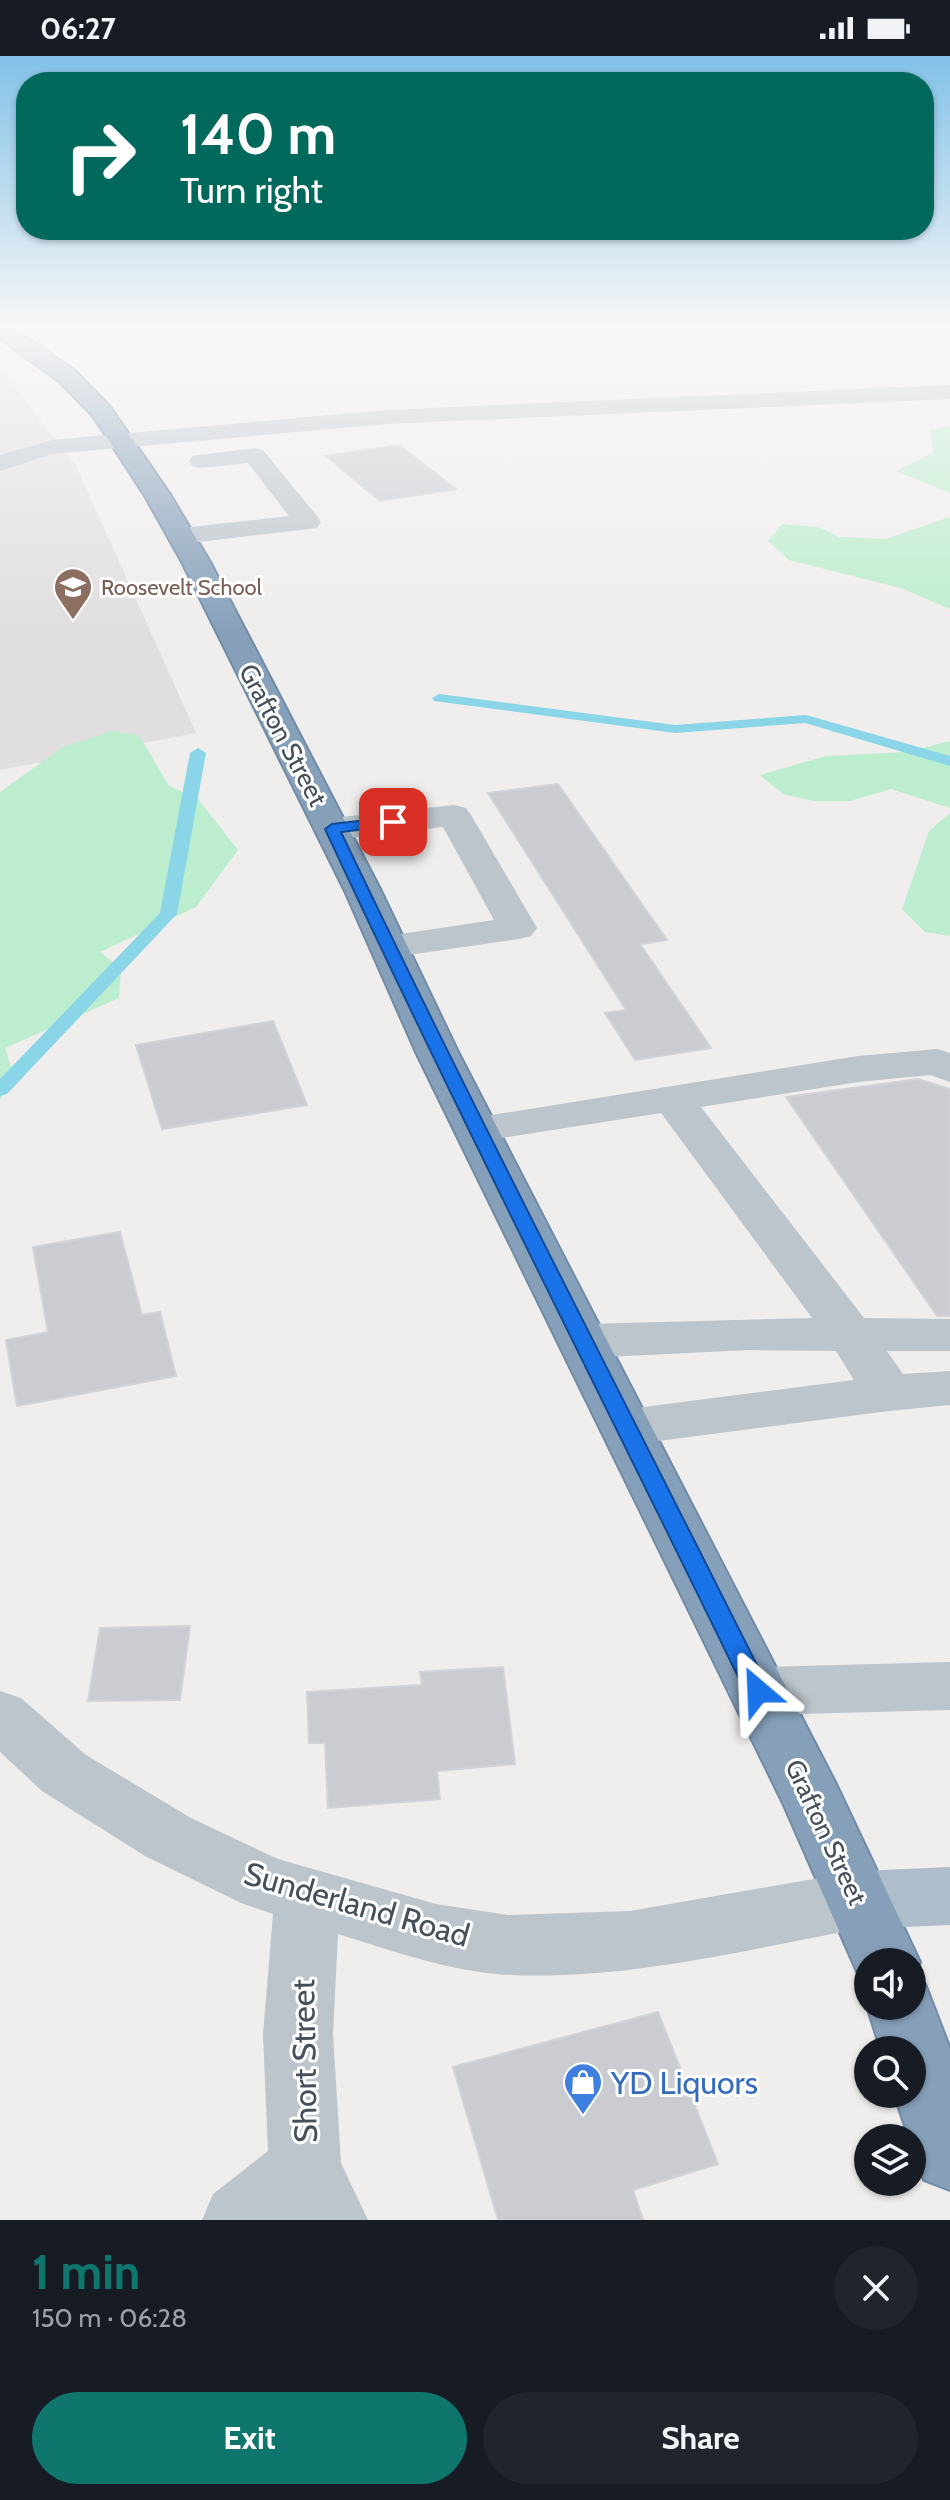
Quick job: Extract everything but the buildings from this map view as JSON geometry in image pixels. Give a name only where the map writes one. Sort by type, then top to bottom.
[{"type":"highway","name":"Grafton Street","points":[[123,430],[143,449],[181,536],[332,829],[476,1129],[628,1427],[880,1948]]},
{"type":"highway","points":[[906,2020],[950,2155]]},
{"type":"main road","name":"Sunderland Road","points":[[859,1900],[950,1896]]},
{"type":"street","points":[[0,451],[13,436],[26,430]]},
{"type":"street","points":[[101,430],[143,449],[254,430]]},
{"type":"street","points":[[254,455],[260,430]]},
{"type":"street","points":[[0,464],[21,454],[52,447],[254,455],[308,522],[181,536]]},
{"type":"street","points":[[332,829],[454,815],[518,928],[388,946]]},
{"type":"street","points":[[476,1129],[858,1069],[937,1062],[950,1069]]},
{"type":"street","points":[[672,1098],[850,1334],[889,1393]]},
{"type":"street","points":[[585,1341],[750,1334],[950,1335]]},
{"type":"street","points":[[628,1427],[950,1388]]},
{"type":"street","points":[[758,1691],[950,1686]]},
{"type":"street","name":"Sunderland Road","points":[[0,1715],[64,1773],[155,1830],[264,1883],[436,1934],[508,1945],[630,1941],[859,1900]]},
{"type":"street","name":"Short Street","points":[[307,1897],[298,2034],[318,2194]]},
{"type":"street","points":[[239,2220],[318,2194]]},
{"type":"shaded area","name":"Roosevelt School","points":[[0,430],[48,430],[76,466],[196,733],[0,770]]},
{"type":"green space","points":[[930,430],[950,430],[950,493],[896,471],[933,453]]},
{"type":"green space","points":[[950,517],[950,609],[901,588],[789,560],[768,541],[782,524],[819,527],[839,537],[886,539]]},
{"type":"green space","points":[[112,731],[139,735],[169,786],[198,799],[238,850],[196,907],[100,952],[121,969],[119,998],[5,1048],[14,1076],[0,1100],[0,792],[63,747]]},
{"type":"green space","points":[[950,741],[950,808],[891,789],[850,801],[813,801],[783,794],[760,775],[826,756],[907,752]]},
{"type":"green space","points":[[950,813],[950,936],[925,932],[902,909],[929,831]]},
{"type":"waterway","points":[[439,698],[675,729],[806,719],[950,761]]},
{"type":"waterway","points":[[0,1090],[168,914],[198,753]]},
{"type":"place","name":"Roosevelt School","points":[[73,621]]},
{"type":"place","name":"YD Liquors","points":[[583,2116]]},
{"type":"route","points":[[393,822],[332,829],[437,1052],[596,1363],[758,1691]]}]
